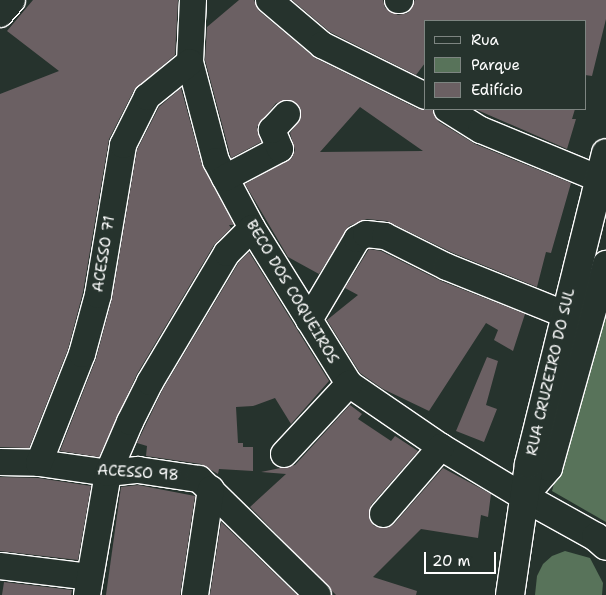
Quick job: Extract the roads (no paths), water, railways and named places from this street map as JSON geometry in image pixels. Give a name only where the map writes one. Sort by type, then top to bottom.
[{"type":"main road","name":"RUA CRUZEIRO DO SUL","points":[[510,595],[524,497],[564,314],[606,153]]},
{"type":"main road","points":[[524,497],[596,537],[606,546]]},
{"type":"street","points":[[0,14],[12,0]]},
{"type":"street","name":"BECO DOS COQUEIROS","points":[[193,0],[190,62],[216,161],[252,228],[349,384],[441,447],[524,497]]},
{"type":"street","points":[[269,0],[322,45],[424,96]]},
{"type":"street","name":"ACESSO 71","points":[[39,463],[82,354],[98,295],[123,145],[147,97],[190,62]]},
{"type":"street","points":[[449,110],[481,130],[600,179]]},
{"type":"street","points":[[225,178],[280,149],[272,130],[288,114]]},
{"type":"street","points":[[0,566],[88,586],[108,473],[150,382],[227,253],[252,228]]},
{"type":"street","points":[[308,320],[357,238],[366,234],[385,236],[447,267],[564,314]]},
{"type":"street","points":[[524,497],[549,468],[606,264]]},
{"type":"street","points":[[284,454],[349,384]]},
{"type":"street","points":[[383,514],[441,447]]},
{"type":"street","name":"ACESSO 98","points":[[0,462],[39,463],[108,473],[138,470],[199,479],[211,489],[309,591]]},
{"type":"street","points":[[195,595],[211,489]]}]
